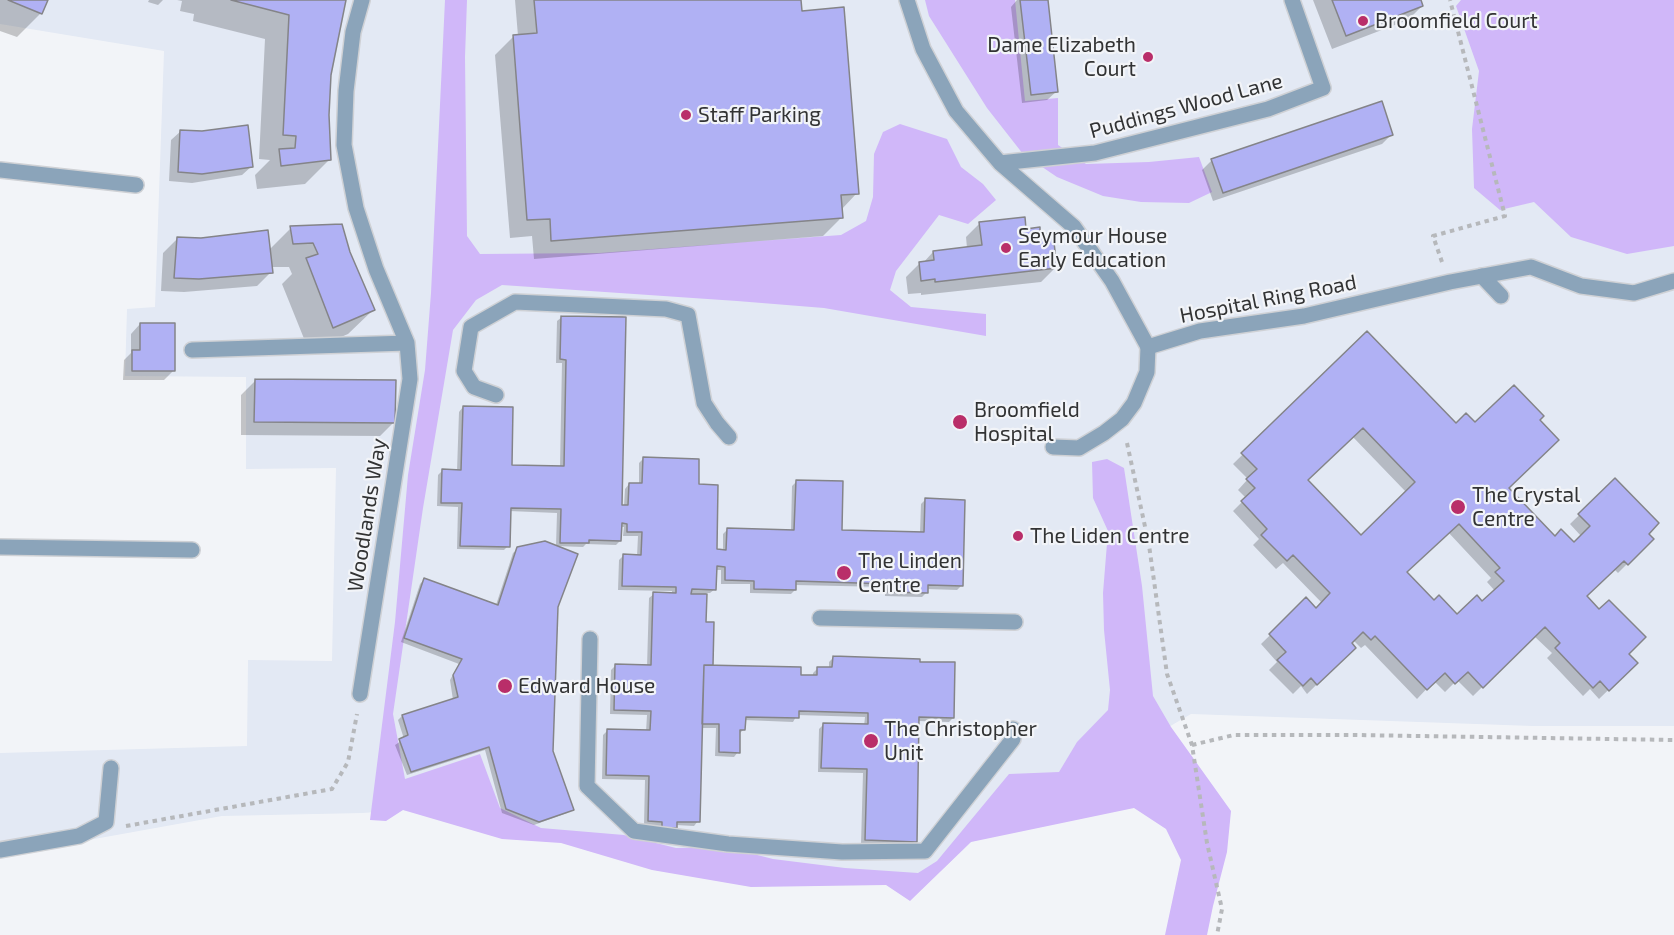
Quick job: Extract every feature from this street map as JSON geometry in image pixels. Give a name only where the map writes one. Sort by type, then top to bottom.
[{"type":"street","name":"Woodlands Way","points":[[360,694],[410,379],[407,343],[376,269],[356,208],[344,145],[346,91],[352,44],[362,0]]},
{"type":"street","points":[[907,0],[923,49],[956,111],[1000,163],[1074,227],[1112,281],[1148,347],[1147,372],[1134,403],[1122,419],[1104,434],[1079,448],[1053,447]]},
{"type":"street","name":"Puddings Wood Lane","points":[[1000,163],[1095,153],[1268,109],[1323,88],[1292,0]]},
{"type":"street","points":[[0,170],[136,185]]},
{"type":"street","name":"Hospital Ring Road","points":[[1148,347],[1200,331],[1304,316],[1450,282],[1531,267],[1581,286],[1634,293],[1674,281]]},
{"type":"street","points":[[1482,276],[1501,296]]},
{"type":"street","points":[[496,395],[474,387],[464,371],[471,327],[514,302],[666,309],[688,315],[704,403],[729,437]]},
{"type":"street","points":[[192,350],[407,343]]},
{"type":"street","points":[[0,547],[192,550]]},
{"type":"street","points":[[820,618],[1015,622]]},
{"type":"street","points":[[590,639],[587,786],[634,831],[728,844],[831,851],[925,851],[1013,739],[1013,729]]},
{"type":"street","points":[[0,850],[79,836],[106,822],[111,768]]},
{"type":"path","points":[[1450,0],[1505,216],[1433,236],[1450,282]]},
{"type":"path","points":[[1122,419],[1149,545],[1167,674],[1192,745],[1207,843],[1222,909],[1217,935]]},
{"type":"path","points":[[121,827],[332,789],[348,762],[360,694]]},
{"type":"path","points":[[1192,745],[1234,735],[1674,740]]},
{"type":"shaded area","name":"Broomfield Hospital","points":[[0,0],[1674,0],[1674,726],[1533,726],[1191,714],[971,842],[944,868],[886,885],[403,810],[222,816],[0,856],[0,753],[247,746],[248,660],[332,661],[336,468],[246,469],[246,377],[125,376],[127,309],[155,307],[164,51],[0,24]]},
{"type":"shaded area","points":[[445,0],[467,0],[465,57],[467,236],[480,254],[599,253],[841,235],[866,221],[873,197],[874,154],[883,132],[900,124],[947,139],[961,167],[983,184],[996,200],[968,224],[939,215],[896,271],[890,290],[911,307],[986,314],[986,336],[824,308],[737,301],[502,285],[476,300],[453,330],[423,508],[393,714],[405,779],[480,754],[500,808],[541,828],[624,835],[676,848],[726,847],[773,859],[845,868],[918,873],[937,861],[1009,774],[1059,772],[1077,742],[1108,710],[1110,690],[1103,593],[1108,531],[1093,498],[1092,462],[1107,459],[1124,468],[1142,586],[1153,696],[1171,727],[1231,811],[1227,852],[1207,935],[1165,935],[1181,860],[1166,829],[1134,808],[971,842],[910,901],[886,885],[751,887],[652,870],[561,843],[502,839],[403,810],[386,821],[370,820],[395,622],[408,475],[425,370],[431,293]]},
{"type":"shaded area","points":[[925,0],[1015,0],[1025,101],[1058,98],[1058,145],[1086,164],[1149,162],[1199,157],[1212,192],[1189,203],[1141,202],[1103,196],[1057,177],[1023,154],[987,108],[929,16]]},
{"type":"shaded area","points":[[1461,0],[1674,0],[1674,246],[1627,254],[1571,237],[1534,202],[1500,210],[1474,188],[1472,129],[1479,71],[1456,6]]},
{"type":"building","points":[[8,0],[48,0],[42,14]]},
{"type":"building","points":[[231,0],[346,0],[331,75],[329,115],[331,160],[281,166],[279,149],[295,148],[296,136],[283,135],[289,15]]},
{"type":"building","name":"Staff Parking","points":[[534,0],[801,0],[802,11],[844,7],[859,194],[841,195],[843,218],[551,241],[550,219],[527,220],[513,35],[537,33]]},
{"type":"building","points":[[1020,0],[1048,0],[1058,92],[1031,95]]},
{"type":"building","name":"Broomfield Court","points":[[1332,0],[1421,0],[1423,6],[1346,36]]},
{"type":"building","points":[[1382,101],[1393,135],[1223,193],[1211,159]]},
{"type":"building","points":[[248,125],[253,167],[202,174],[178,172],[180,130],[202,131]]},
{"type":"building","name":"Seymour House Early Education","points":[[1025,217],[1026,229],[1040,227],[1040,235],[1053,234],[1057,268],[935,282],[935,279],[921,281],[919,262],[934,260],[933,251],[982,245],[979,222]]},
{"type":"building","points":[[342,224],[350,252],[375,310],[333,328],[306,258],[318,254],[313,243],[293,244],[290,226]]},
{"type":"building","points":[[268,230],[273,273],[199,279],[174,278],[177,237],[201,238]]},
{"type":"building","name":"The Linden Centre","points":[[561,316],[626,317],[622,505],[628,505],[629,483],[642,483],[643,457],[699,459],[699,484],[718,485],[717,549],[726,550],[727,528],[794,530],[796,480],[843,481],[842,530],[924,532],[925,498],[965,500],[963,586],[928,585],[928,593],[888,592],[889,584],[796,581],[796,590],[754,589],[754,581],[725,580],[725,567],[717,566],[716,590],[692,589],[691,594],[707,594],[706,622],[714,622],[713,665],[704,665],[700,822],[677,822],[677,828],[662,828],[662,822],[648,821],[649,776],[606,775],[607,729],[650,730],[651,711],[614,710],[615,664],[651,665],[653,592],[676,593],[676,587],[622,586],[623,554],[641,555],[642,532],[627,532],[627,524],[622,523],[621,541],[589,540],[589,543],[560,543],[561,509],[511,508],[510,547],[460,546],[462,503],[441,503],[442,469],[461,470],[463,406],[513,407],[512,465],[564,466],[566,360],[560,359]]},
{"type":"building","points":[[140,323],[175,323],[175,371],[132,371],[132,350],[140,350]]},
{"type":"building","name":"The Crystal Centre","points":[[1367,331],[1456,423],[1466,413],[1475,422],[1514,385],[1544,416],[1540,420],[1559,440],[1509,488],[1555,536],[1561,529],[1574,542],[1590,526],[1578,514],[1615,478],[1659,523],[1649,534],[1654,539],[1628,565],[1624,561],[1587,596],[1599,609],[1609,600],[1646,637],[1629,654],[1638,663],[1609,691],[1600,681],[1593,688],[1555,648],[1560,643],[1545,627],[1483,688],[1468,672],[1455,684],[1445,673],[1427,690],[1375,636],[1371,640],[1363,632],[1352,643],[1356,648],[1317,685],[1311,678],[1303,686],[1277,660],[1286,652],[1269,634],[1306,597],[1316,608],[1330,593],[1293,555],[1287,561],[1261,535],[1267,529],[1241,501],[1255,488],[1246,479],[1257,469],[1241,453]],"holes":[[[1363,428],[1415,482],[1361,535],[1308,480]],[[1459,524],[1500,568],[1495,572],[1504,581],[1482,601],[1477,595],[1457,614],[1439,595],[1434,600],[1407,572]]]},
{"type":"building","points":[[255,379],[396,380],[395,423],[254,422]]},
{"type":"building","name":"Edward House","points":[[545,541],[578,554],[558,607],[553,751],[574,810],[539,822],[506,809],[489,747],[411,772],[399,739],[408,735],[402,715],[458,697],[453,675],[462,659],[404,638],[424,578],[498,605],[517,547]]},
{"type":"building","name":"The Christopher Unit","points":[[833,656],[955,662],[954,718],[919,717],[917,842],[865,840],[867,769],[821,768],[823,723],[868,724],[868,713],[799,711],[799,718],[746,717],[745,730],[740,730],[740,753],[719,752],[719,724],[702,724],[704,665],[801,667],[801,675],[817,675],[817,667],[832,667]]},
{"type":"place","name":"Broomfield Court","points":[[1363,21]]},
{"type":"place","name":"Dame Elizabeth Court","points":[[1148,57]]},
{"type":"place","name":"Staff Parking","points":[[686,115]]},
{"type":"place","name":"Seymour House Early Education","points":[[1006,248]]},
{"type":"place","name":"Broomfield Hospital","points":[[960,422]]},
{"type":"place","name":"The Crystal Centre","points":[[1458,507]]},
{"type":"place","name":"The Liden Centre","points":[[1018,536]]},
{"type":"place","name":"The Linden Centre","points":[[844,573]]},
{"type":"place","name":"Edward House","points":[[505,686]]},
{"type":"place","name":"The Christopher Unit","points":[[871,741]]}]
